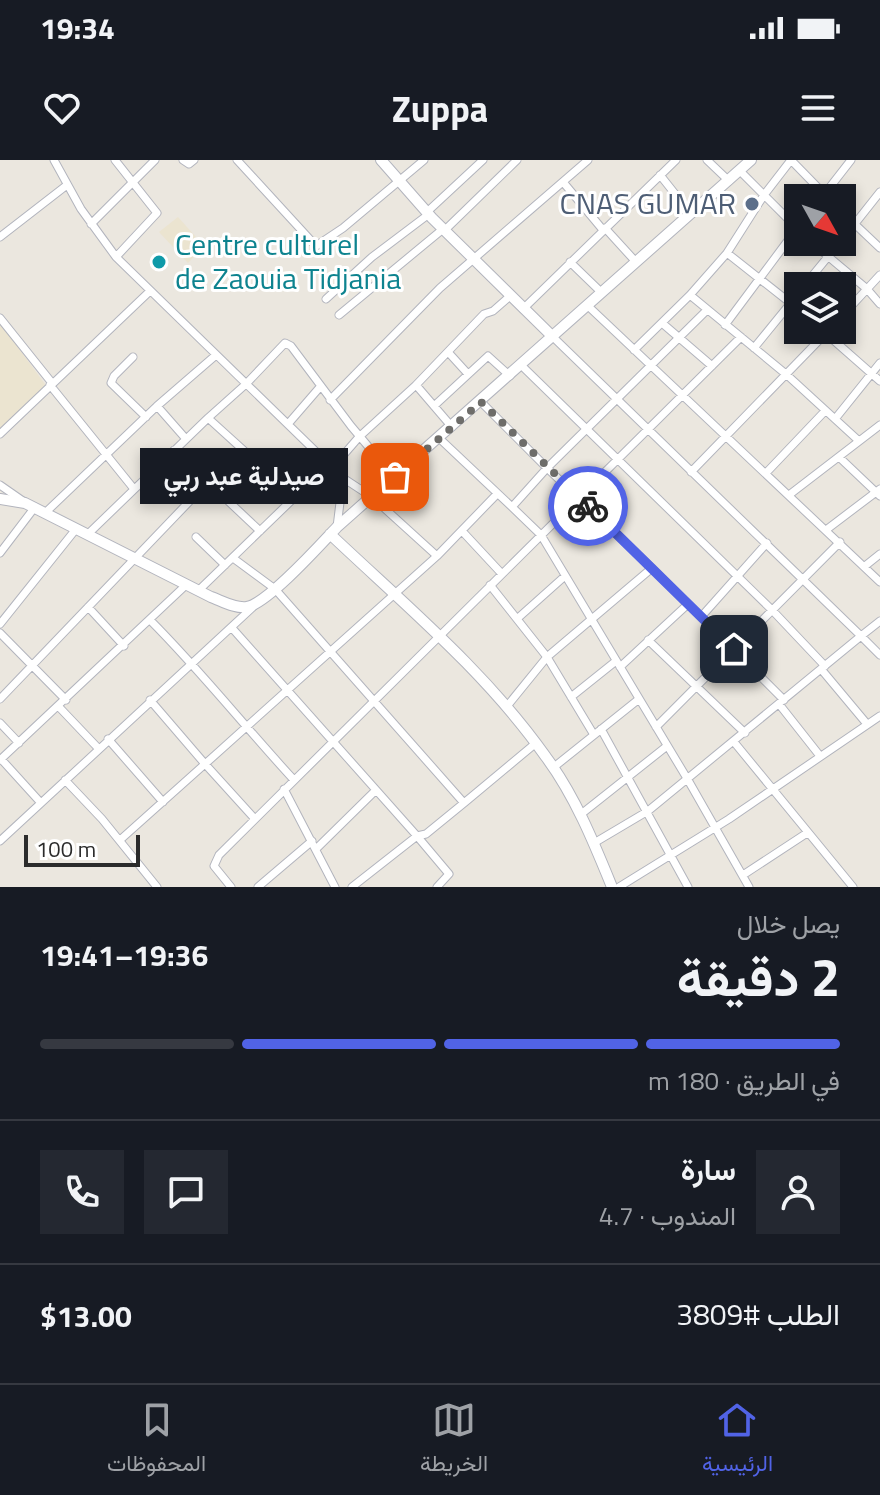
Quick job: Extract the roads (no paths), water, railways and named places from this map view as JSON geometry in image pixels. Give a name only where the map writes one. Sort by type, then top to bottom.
[{"type":"main road","points":[[381,160],[428,213],[553,337]]},
{"type":"main road","points":[[0,499],[35,508],[198,591],[239,607],[257,603],[333,531],[751,160]]},
{"type":"main road","points":[[333,531],[508,705],[554,767],[594,843],[612,887]]},
{"type":"street","points":[[54,160],[91,224],[116,257],[343,478],[372,497],[437,556]]},
{"type":"street","points":[[115,160],[157,215],[116,257]]},
{"type":"street","points":[[91,224],[155,160]]},
{"type":"street","points":[[183,160],[190,164],[194,160]]},
{"type":"street","points":[[237,160],[316,246],[331,238],[424,160]]},
{"type":"street","points":[[326,299],[372,257],[428,213],[483,160]]},
{"type":"street","points":[[339,315],[444,229],[517,160]]},
{"type":"street","points":[[330,400],[440,288],[588,160]]},
{"type":"street","points":[[523,309],[676,160]]},
{"type":"street","points":[[707,160],[729,181]]},
{"type":"street","points":[[634,350],[727,253],[764,195],[791,160],[812,184]]},
{"type":"street","points":[[833,184],[851,160]]},
{"type":"street","points":[[740,171],[784,214]]},
{"type":"street","points":[[660,175],[691,214]]},
{"type":"street","points":[[563,182],[636,262]]},
{"type":"street","points":[[0,237],[67,185]]},
{"type":"street","points":[[856,222],[880,192]]},
{"type":"street","points":[[856,226],[880,248]]},
{"type":"street","points":[[725,325],[784,246]]},
{"type":"street","points":[[727,253],[784,298]]},
{"type":"street","points":[[816,272],[828,258],[867,289],[880,304]]},
{"type":"street","points":[[570,262],[602,293]]},
{"type":"street","points":[[856,301],[880,275]]},
{"type":"street","points":[[0,434],[150,291]]},
{"type":"street","points":[[690,295],[787,375],[859,441]]},
{"type":"street","points":[[198,591],[416,385],[484,314],[493,311],[510,296]]},
{"type":"street","points":[[588,306],[880,582]]},
{"type":"street","points":[[512,507],[547,468],[707,310]]},
{"type":"street","points":[[754,348],[784,310]]},
{"type":"street","points":[[0,318],[134,489]]},
{"type":"street","points":[[662,323],[712,366]]},
{"type":"street","points":[[553,337],[880,655]]},
{"type":"street","points":[[231,887],[214,862],[254,818],[741,337]]},
{"type":"street","points":[[0,624],[82,532],[134,489],[287,343],[359,437],[395,477]]},
{"type":"street","points":[[691,472],[814,344]]},
{"type":"street","points":[[840,344],[880,381]]},
{"type":"street","points":[[448,352],[468,374]]},
{"type":"street","points":[[0,553],[35,508],[106,455],[216,355]]},
{"type":"street","points":[[434,406],[489,356],[510,376]]},
{"type":"street","points":[[133,357],[111,383],[146,417]]},
{"type":"street","points":[[835,419],[880,363]]},
{"type":"street","points":[[522,366],[772,610],[823,667],[867,724]]},
{"type":"street","points":[[416,385],[452,427]]},
{"type":"street","points":[[288,424],[320,387]]},
{"type":"street","points":[[481,402],[734,649],[782,702],[820,756]]},
{"type":"street","points":[[157,406],[186,439]]},
{"type":"street","points":[[766,473],[825,411]]},
{"type":"street","points":[[208,418],[295,497]]},
{"type":"street","points":[[789,495],[880,425]]},
{"type":"street","points":[[439,438],[541,535],[749,887]]},
{"type":"street","points":[[174,450],[260,531]]},
{"type":"street","points":[[826,530],[879,492],[839,457]]},
{"type":"street","points":[[333,531],[343,478]]},
{"type":"street","points":[[0,699],[208,482]]},
{"type":"street","points":[[0,485],[35,508]]},
{"type":"street","points":[[120,840],[392,593],[437,556],[497,494]]},
{"type":"street","points":[[462,531],[502,574]]},
{"type":"street","points":[[196,537],[225,565]]},
{"type":"street","points":[[656,727],[840,542]]},
{"type":"street","points":[[701,617],[767,543]]},
{"type":"street","points":[[865,566],[880,554]]},
{"type":"street","points":[[233,558],[275,589],[464,803]]},
{"type":"street","points":[[508,705],[547,657],[652,568]]},
{"type":"street","points":[[518,618],[565,576]]},
{"type":"street","points":[[41,803],[1,760],[186,585]]},
{"type":"street","points":[[490,585],[547,657],[571,697],[628,777],[688,887]]},
{"type":"street","points":[[0,841],[257,603]]},
{"type":"street","points":[[571,697],[618,664],[688,604]]},
{"type":"street","points":[[88,607],[124,646]]},
{"type":"street","points":[[150,620],[193,662],[246,728],[294,780]]},
{"type":"street","points":[[594,843],[648,811],[688,780],[880,621]]},
{"type":"street","points":[[232,628],[449,873],[449,877],[437,887]]},
{"type":"street","points":[[0,633],[66,700]]},
{"type":"street","points":[[648,640],[745,733]]},
{"type":"street","points":[[554,767],[639,699]]},
{"type":"street","points":[[150,700],[254,818]]},
{"type":"street","points":[[59,707],[98,748]]},
{"type":"street","points":[[619,887],[715,828],[880,716]]},
{"type":"street","points":[[0,723],[19,743]]},
{"type":"street","points":[[108,739],[163,802]]},
{"type":"street","points":[[734,742],[853,887]]},
{"type":"street","points":[[352,887],[417,836],[426,834],[536,743]]},
{"type":"street","points":[[580,815],[667,746]]},
{"type":"street","points":[[65,780],[120,840],[157,887]]},
{"type":"street","points":[[284,789],[335,887]]},
{"type":"street","points":[[258,887],[314,845],[376,790]]},
{"type":"street","points":[[743,875],[807,833]]},
{"type":"place","name":"CNAS GUMAR","points":[[752,204]]},
{"type":"place","name":"Centre culturel de Zaouia Tidjania","points":[[159,262]]},
{"type":"place","name":"صيدلية عبد ربي","points":[[395,477]]}]
